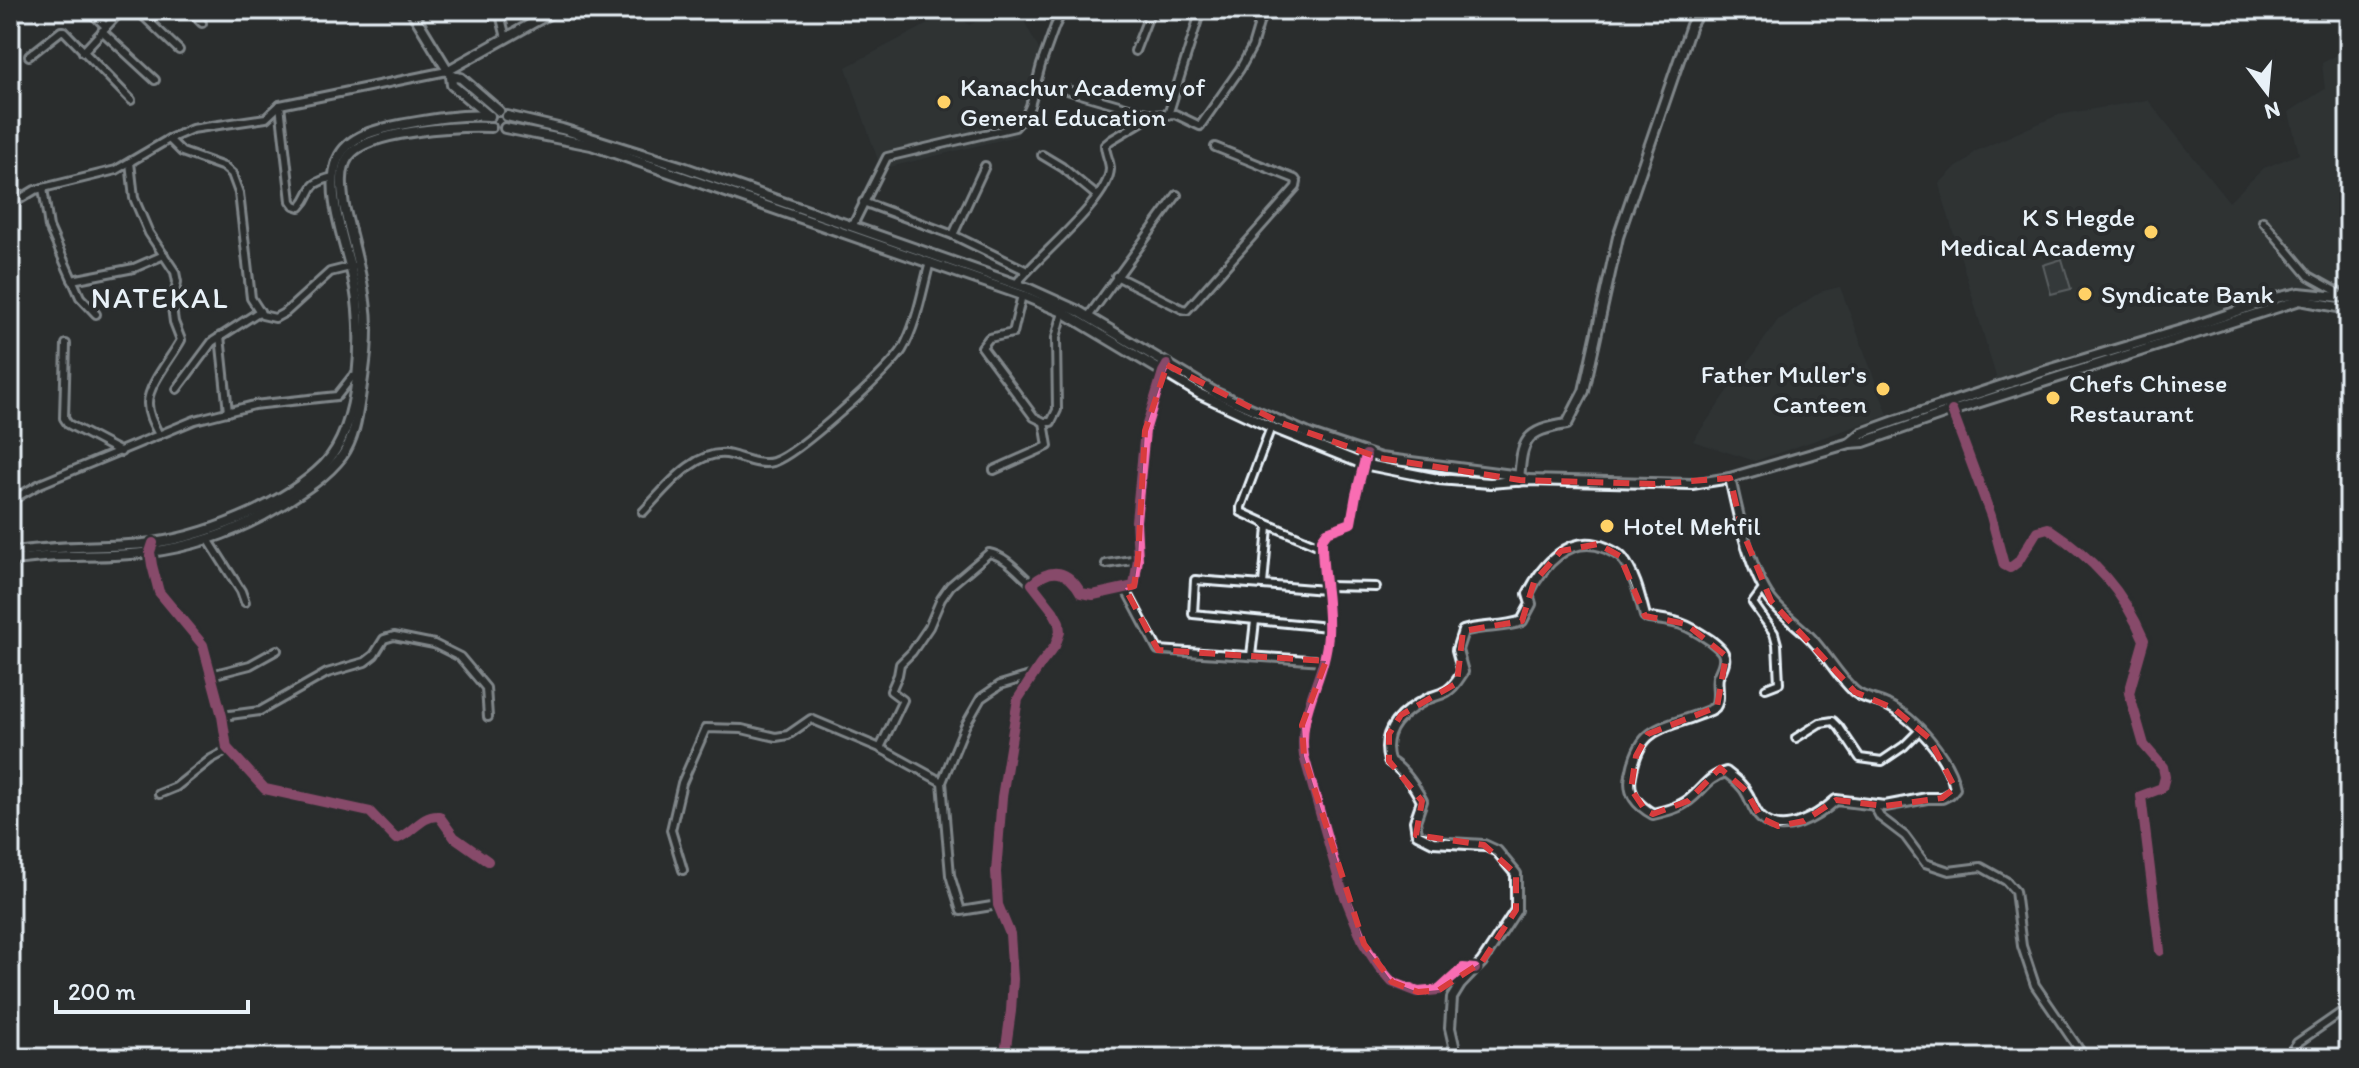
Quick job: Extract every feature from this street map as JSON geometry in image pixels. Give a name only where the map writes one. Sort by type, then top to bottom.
[{"type":"main road","points":[[411,10],[449,73],[452,85],[490,116]]},
{"type":"main road","points":[[449,73],[556,10]]},
{"type":"main road","points":[[1522,479],[1521,455],[1532,434],[1542,428],[1567,424],[1584,391],[1618,237],[1691,25],[1700,10]]},
{"type":"main road","points":[[449,73],[461,78],[503,113],[508,122],[505,128]]},
{"type":"main road","points":[[463,116],[468,107],[467,97]]},
{"type":"main road","points":[[354,266],[336,201],[333,177],[339,156],[350,144],[360,137],[396,126],[503,113],[612,144],[993,280],[1063,312],[1216,393],[1365,459]]},
{"type":"main road","points":[[490,116],[491,127]]},
{"type":"main road","points":[[10,561],[151,548],[208,539],[272,511],[334,466],[344,453],[355,427],[360,376],[354,266],[342,189],[344,164],[349,155],[361,146],[389,137],[454,127],[505,128],[591,145],[852,227],[930,262],[1016,284],[1088,317],[1200,394],[1271,427],[1365,459],[1438,479],[1490,483],[1522,479],[1692,484],[1730,478],[1850,443],[1864,442],[2287,295],[2347,294]]},
{"type":"main road","points":[[1850,443],[1862,433],[2048,370],[2129,350],[2300,300],[2349,309]]},
{"type":"main road","points":[[10,553],[52,547],[151,548],[233,521],[279,497],[316,472],[332,456],[346,430],[360,376]]},
{"type":"main road","points":[[1457,1058],[1450,1028],[1452,998],[1516,910],[1516,874],[1497,851],[1484,845],[1433,842],[1417,834],[1415,821],[1422,801],[1416,788],[1389,761],[1386,748],[1389,734],[1401,715],[1457,683],[1463,672],[1457,650],[1463,631],[1480,626],[1509,626],[1522,621],[1531,604],[1528,594],[1534,582],[1544,566],[1561,551],[1598,544],[1620,556],[1639,592],[1645,616],[1686,624],[1724,654],[1718,679],[1717,703],[1713,708],[1661,726],[1648,734],[1636,756],[1630,778],[1635,802],[1653,814],[1671,810],[1688,801],[1714,775],[1726,772],[1746,791],[1761,818],[1778,826],[1804,821],[1836,800],[1874,806],[1942,798],[1955,788],[1953,777],[1929,738],[1893,708],[1855,692],[1814,640],[1771,601],[1742,530],[1730,478]]},
{"type":"street","points":[[89,10],[155,80]]},
{"type":"street","points":[[83,52],[122,10]]},
{"type":"street","points":[[137,10],[179,50]]},
{"type":"street","points":[[189,10],[202,23]]},
{"type":"street","points":[[499,10],[506,38]]},
{"type":"street","points":[[852,227],[887,157],[1002,132],[1020,124],[1030,106],[1046,52],[1063,10]]},
{"type":"street","points":[[1135,51],[1151,10]]},
{"type":"street","points":[[1168,115],[1201,10]]},
{"type":"street","points":[[1067,90],[1153,115],[1175,114],[1200,126],[1252,47],[1263,10]]},
{"type":"street","points":[[29,56],[61,31],[67,33],[131,100]]},
{"type":"street","points":[[10,205],[35,190],[116,170],[192,129],[266,118],[280,105],[449,73]]},
{"type":"street","points":[[280,105],[291,201],[300,207],[318,181],[333,177]]},
{"type":"street","points":[[1016,284],[1085,211],[1108,179],[1111,167],[1105,145],[1153,115]]},
{"type":"street","points":[[169,139],[182,152],[224,167],[232,174],[239,193],[251,298],[262,315],[275,318],[286,312],[330,272],[354,266]]},
{"type":"street","points":[[1116,276],[1182,309],[1190,308],[1296,187],[1295,179],[1215,147]]},
{"type":"street","points":[[1042,155],[1097,196]]},
{"type":"street","points":[[130,162],[134,198],[149,233],[175,272],[177,282],[172,307],[181,340],[147,400],[159,435]]},
{"type":"street","points":[[953,235],[985,166]]},
{"type":"street","points":[[43,188],[49,227],[80,297],[96,314]]},
{"type":"street","points":[[1088,317],[1177,195]]},
{"type":"street","points":[[863,202],[953,235],[1027,271]]},
{"type":"street","points":[[2263,221],[2309,276],[2347,294]]},
{"type":"street","points":[[72,280],[134,268],[164,255]]},
{"type":"street","points":[[643,512],[680,473],[709,455],[721,452],[771,463],[821,428],[887,368],[902,350],[913,325],[930,262]]},
{"type":"street","points":[[1022,295],[1013,333],[989,338],[982,347],[1034,417],[1044,422],[1051,422],[1057,410],[1056,338],[1063,312]]},
{"type":"street","points":[[177,389],[212,342],[260,311]]},
{"type":"street","points":[[220,336],[228,412]]},
{"type":"street","points":[[66,344],[64,418],[68,424],[121,452]]},
{"type":"street","points":[[1032,584],[1044,573],[1054,572],[1073,580],[1081,593],[1093,595],[1134,586],[1138,559],[1136,521],[1145,431],[1165,368]]},
{"type":"street","points":[[10,501],[40,484],[195,420],[254,405],[337,396],[350,379],[360,376]]},
{"type":"street","points":[[1952,411],[1991,516],[2004,565],[2010,568],[2018,562],[2037,531],[2048,528],[2070,542],[2114,585],[2144,640],[2129,693],[2144,745],[2163,767],[2165,777],[2162,788],[2141,796],[2160,951]]},
{"type":"street","points":[[994,470],[1048,446],[1044,422]]},
{"type":"street","points":[[1271,427],[1241,512],[1322,547]]},
{"type":"street","points":[[1365,459],[1351,523],[1327,532],[1322,539],[1328,627],[1323,669],[1311,694],[1302,725],[1304,756],[1341,887],[1364,944],[1379,967],[1392,982],[1418,992],[1439,990],[1463,968],[1475,969]]},
{"type":"street","points":[[1263,585],[1269,535],[1265,523]]},
{"type":"street","points":[[208,539],[245,602]]},
{"type":"street","points":[[151,548],[159,592],[203,645],[229,752],[211,759],[176,787],[159,794]]},
{"type":"street","points":[[880,748],[903,700],[891,691],[900,664],[929,627],[950,586],[989,553],[996,554],[1032,584],[1053,611],[1060,632],[1055,646],[1018,699],[1002,797],[996,872],[998,905],[1010,934],[1013,979],[1007,1058]]},
{"type":"street","points":[[1106,564],[1138,559]]},
{"type":"street","points":[[1328,627],[1193,614],[1195,580],[1326,588],[1376,587]]},
{"type":"street","points":[[1125,588],[1158,650],[1324,661]]},
{"type":"street","points":[[1764,588],[1753,603],[1774,633],[1779,680],[1779,683],[1766,688]]},
{"type":"street","points":[[1251,656],[1255,621]]},
{"type":"street","points":[[222,716],[260,711],[327,673],[365,662],[374,655],[384,639],[394,636],[434,644],[460,657],[486,688],[488,717]]},
{"type":"street","points":[[211,675],[250,665],[277,650]]},
{"type":"street","points":[[998,905],[961,911],[950,875],[942,782],[965,726],[981,698],[1000,685],[1033,675]]},
{"type":"street","points":[[683,870],[671,830],[682,783],[706,728],[742,729],[776,737],[788,735],[811,719],[880,748],[942,782]]},
{"type":"street","points":[[1796,738],[1820,723],[1833,721],[1860,758],[1882,761],[1897,752],[1920,730]]},
{"type":"street","points":[[227,748],[265,789],[370,812],[396,839],[403,837],[424,819],[439,816],[454,837],[488,861]]},
{"type":"street","points":[[1874,806],[1880,817],[1905,836],[1925,863],[1949,871],[1981,867],[2006,881],[2015,891],[2022,946],[2035,985],[2085,1058]]},
{"type":"street","points":[[2286,1058],[2297,1043],[2349,1007]]},
{"type":"highlighted area","points":[[1167,365],[1281,423],[1380,458],[1520,480],[1655,484],[1730,478],[1742,530],[1771,601],[1855,692],[1893,708],[1929,738],[1955,788],[1942,798],[1885,806],[1836,800],[1804,821],[1778,826],[1761,818],[1746,791],[1720,768],[1688,801],[1653,814],[1645,810],[1631,789],[1636,756],[1648,734],[1717,707],[1726,656],[1686,624],[1645,616],[1620,556],[1598,544],[1561,551],[1534,582],[1522,621],[1463,631],[1457,683],[1401,715],[1389,734],[1389,761],[1422,801],[1416,835],[1484,845],[1516,874],[1516,910],[1482,962],[1439,990],[1418,992],[1392,982],[1364,944],[1304,756],[1302,725],[1326,661],[1158,650],[1125,588],[1134,586],[1138,559],[1145,431]]},
{"type":"shaded area","name":"Kanachur Academy of General Education","points":[[1003,10],[1023,19],[1046,63],[1017,136],[881,169],[846,67],[953,11],[969,25]]},
{"type":"shaded area","name":"K S Hegde Medical Academy","points":[[2349,49],[2349,295],[2319,291],[2280,293],[1997,380],[1939,184],[1954,169],[1974,152],[2058,115],[2148,100],[2229,202],[2264,168],[2299,154],[2289,112],[2325,89],[2322,63]]},
{"type":"shaded area","points":[[2062,259],[2071,289],[2051,294],[2043,265]]},
{"type":"shaded area","points":[[1840,287],[1888,415],[1755,461],[1693,441],[1778,320],[1820,292]]},
{"type":"cycle path","points":[[1007,1058],[1013,979],[1010,934],[998,905],[996,872],[1002,797],[1018,699],[1055,646],[1060,632],[1053,611],[1032,584],[1046,575],[1059,573],[1071,579],[1081,593],[1093,595],[1134,586],[1138,559],[1136,521],[1145,431],[1167,365]]},
{"type":"cycle path","points":[[1952,411],[1991,516],[2004,565],[2010,568],[2018,562],[2037,531],[2048,528],[2105,576],[2136,622],[2144,640],[2129,693],[2144,745],[2163,767],[2165,777],[2162,788],[2141,796],[2160,951]]},
{"type":"cycle path","points":[[1366,455],[1351,523],[1327,532],[1322,539],[1328,634],[1305,724],[1304,756],[1341,887],[1364,944],[1379,967],[1392,982],[1418,992],[1439,990],[1463,968],[1475,969]]},
{"type":"cycle path","points":[[153,543],[150,552],[159,592],[203,645],[227,748],[265,789],[370,812],[396,839],[427,818],[439,816],[454,837],[488,861]]},
{"type":"place","name":"Kanachur Academy of General Education","points":[[944,102]]},
{"type":"place","name":"K S Hegde Medical Academy","points":[[2151,232]]},
{"type":"place","name":"Syndicate Bank","points":[[2085,294]]},
{"type":"place","name":"Father Muller's Canteen","points":[[1883,389]]},
{"type":"place","name":"Chefs Chinese Restaurant","points":[[2053,398]]},
{"type":"place","name":"Hotel Mehfil","points":[[1607,526]]},
{"type":"district","name":"NATEKAL","points":[[160,298]]}]
